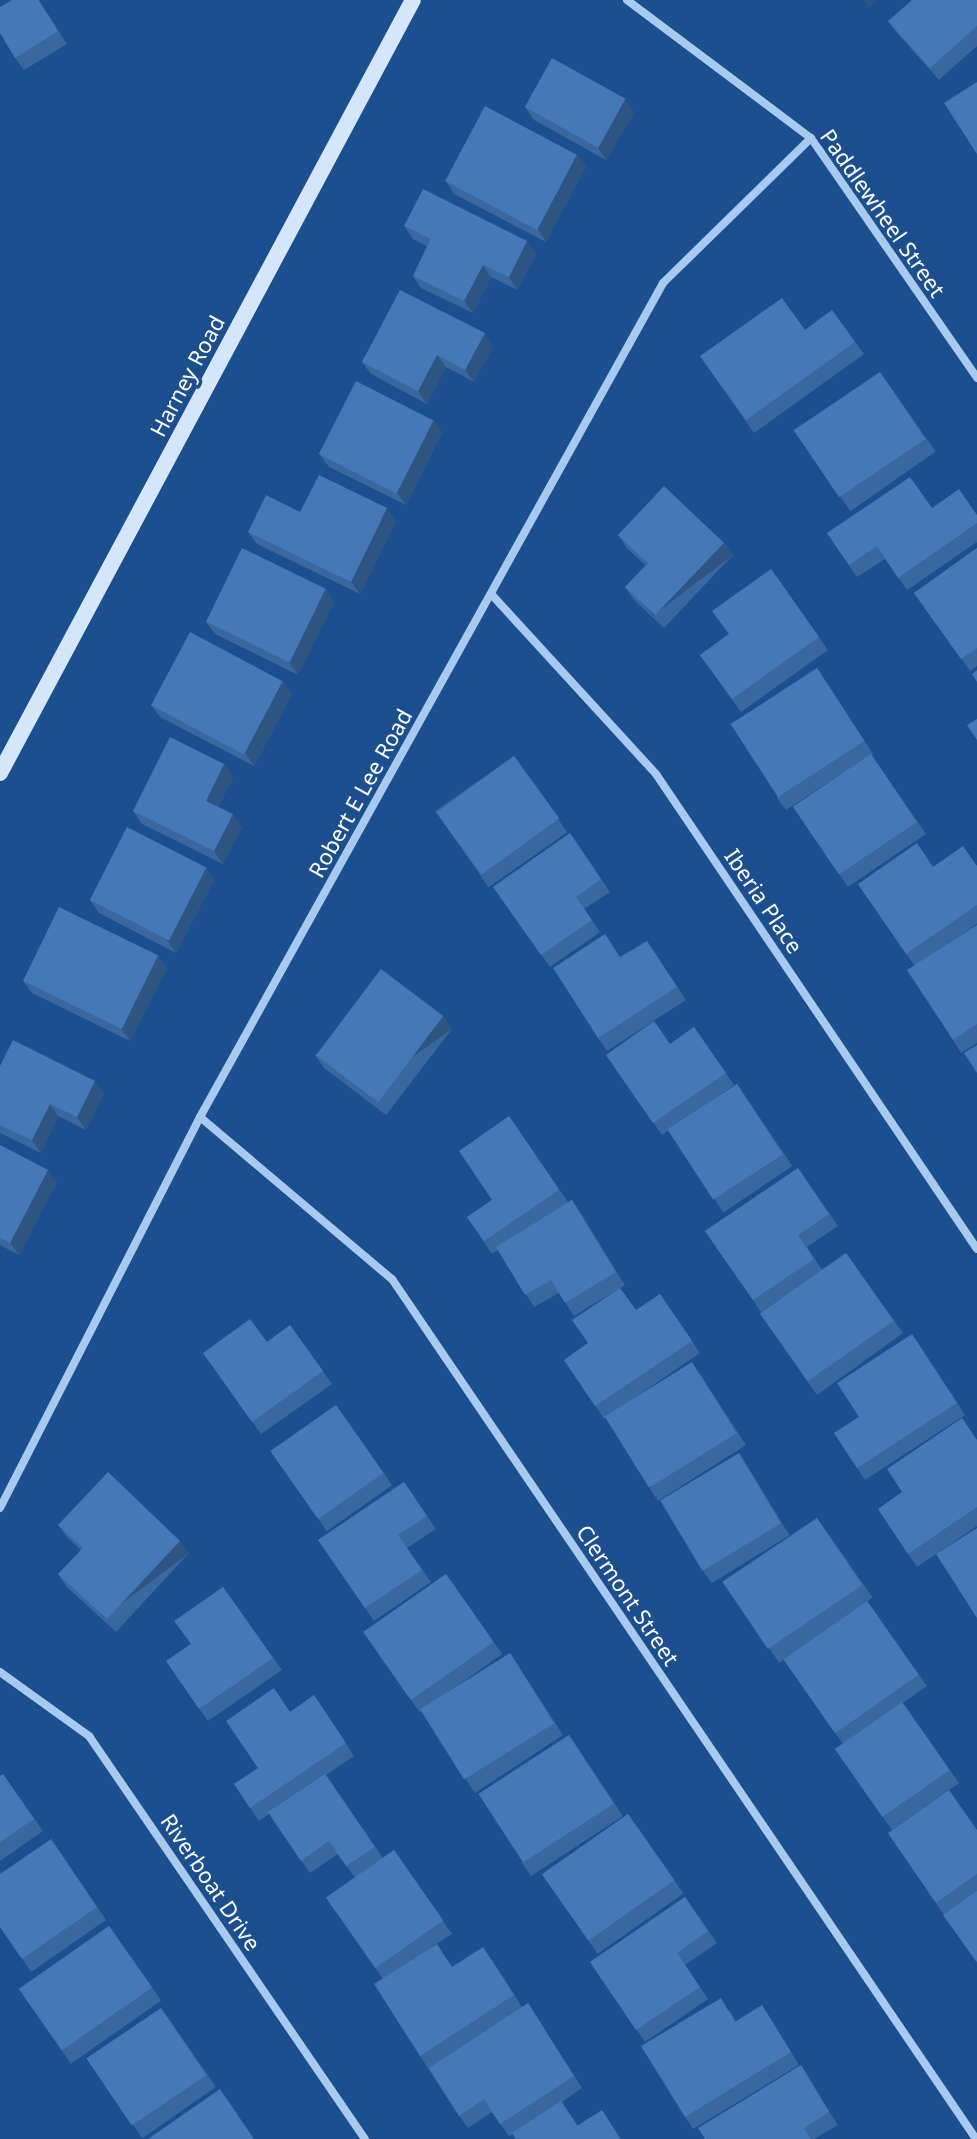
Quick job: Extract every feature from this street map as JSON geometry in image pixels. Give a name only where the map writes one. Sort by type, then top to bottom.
[{"type":"street","name":"Harney Road","points":[[0,773],[413,0]]},
{"type":"street","name":"Paddlewheel Street","points":[[627,0],[811,138],[977,378]]},
{"type":"street","name":"Robert E Lee Road","points":[[0,1508],[200,1117],[663,283],[811,138]]},
{"type":"street","name":"Iberia Place","points":[[492,595],[656,774],[977,1249]]},
{"type":"street","name":"Clermont Street","points":[[200,1117],[392,1279],[976,2139]]},
{"type":"street","name":"Riverboat Drive","points":[[0,1672],[89,1736],[365,2139]]},
{"type":"building","points":[[12,0],[38,0],[58,31],[15,58],[0,33],[0,7]]},
{"type":"building","points":[[912,0],[977,0],[977,26],[930,68],[888,21]]},
{"type":"building","points":[[552,58],[625,99],[598,148],[525,107]]},
{"type":"building","points":[[977,82],[977,154],[944,103]]},
{"type":"building","points":[[485,106],[577,155],[537,230],[445,181]]},
{"type":"building","points":[[423,189],[527,241],[509,277],[483,265],[464,301],[413,276],[431,239],[404,226]]},
{"type":"building","points":[[400,290],[485,333],[465,370],[437,355],[418,391],[362,362]]},
{"type":"building","points":[[782,298],[805,330],[832,310],[855,342],[746,420],[700,356]]},
{"type":"building","points":[[880,372],[925,439],[839,497],[794,430]]},
{"type":"building","points":[[356,381],[434,420],[396,494],[319,454]]},
{"type":"building","points":[[319,475],[387,508],[351,582],[248,532],[266,495],[300,512]]},
{"type":"building","points":[[910,477],[932,508],[959,489],[977,515],[977,523],[898,578],[877,546],[849,565],[827,533]]},
{"type":"building","points":[[664,486],[724,543],[655,615],[625,587],[648,563],[618,535]]},
{"type":"building","points":[[242,548],[326,589],[290,662],[206,622]]},
{"type":"building","points":[[977,548],[977,648],[961,659],[914,593]]},
{"type":"building","points":[[771,569],[819,637],[732,699],[700,655],[729,634],[712,611]]},
{"type":"building","points":[[190,632],[283,681],[244,755],[151,705]]},
{"type":"building","points":[[817,668],[864,741],[778,797],[731,724]]},
{"type":"building","points":[[977,719],[977,740],[967,725]]},
{"type":"building","points":[[170,737],[224,764],[206,801],[233,814],[214,851],[133,811]]},
{"type":"building","points":[[871,754],[917,822],[839,875],[793,807]]},
{"type":"building","points":[[514,756],[559,818],[482,875],[436,812]]},
{"type":"building","points":[[127,827],[206,867],[169,940],[90,900]]},
{"type":"building","points":[[570,833],[601,879],[576,897],[592,920],[541,955],[493,887]]},
{"type":"building","points":[[917,843],[933,867],[963,846],[977,866],[977,905],[906,954],[858,884]]},
{"type":"building","points":[[59,907],[158,955],[122,1029],[23,981]]},
{"type":"building","points":[[977,925],[977,1024],[953,1040],[907,970]]},
{"type":"building","points":[[605,934],[620,957],[647,941],[677,987],[598,1038],[553,968]]},
{"type":"building","points":[[381,969],[443,1016],[378,1102],[316,1055]]},
{"type":"building","points":[[654,1021],[670,1044],[694,1027],[726,1073],[653,1123],[606,1055]]},
{"type":"building","points":[[13,1040],[95,1081],[77,1117],[50,1104],[32,1140],[0,1125],[0,1066]]},
{"type":"building","points":[[977,1045],[977,1073],[964,1053]]},
{"type":"building","points":[[737,1084],[783,1154],[713,1200],[667,1129]]},
{"type":"building","points":[[509,1116],[559,1190],[484,1241],[467,1217],[492,1200],[459,1151]]},
{"type":"building","points":[[0,1145],[48,1170],[10,1243],[0,1238]]},
{"type":"building","points":[[798,1168],[829,1214],[798,1235],[814,1259],[753,1300],[705,1231]]},
{"type":"building","points":[[572,1200],[616,1272],[565,1303],[551,1280],[525,1295],[496,1247]]},
{"type":"building","points":[[846,1253],[894,1321],[808,1381],[760,1313]]},
{"type":"building","points":[[620,1288],[636,1310],[660,1294],[692,1341],[595,1406],[564,1360],[588,1343],[572,1320]]},
{"type":"building","points":[[250,1319],[267,1342],[290,1325],[323,1371],[252,1422],[203,1353]]},
{"type":"building","points":[[912,1334],[957,1403],[857,1468],[834,1433],[859,1417],[837,1383]]},
{"type":"building","points":[[692,1362],[737,1433],[649,1488],[605,1417]]},
{"type":"building","points":[[336,1405],[384,1473],[318,1519],[270,1451]]},
{"type":"building","points":[[962,1418],[977,1440],[977,1507],[908,1554],[878,1509],[902,1492],[887,1469]]},
{"type":"building","points":[[739,1453],[781,1523],[702,1571],[660,1500]]},
{"type":"building","points":[[108,1472],[180,1541],[107,1619],[58,1574],[83,1548],[58,1525]]},
{"type":"building","points":[[404,1482],[427,1516],[398,1535],[422,1570],[365,1608],[318,1540]]},
{"type":"building","points":[[817,1518],[862,1585],[768,1649],[722,1582]]},
{"type":"building","points":[[977,1528],[977,1618],[936,1554]]},
{"type":"building","points":[[446,1574],[494,1642],[411,1700],[363,1632]]},
{"type":"building","points":[[223,1587],[273,1658],[199,1709],[166,1661],[191,1644],[174,1621]]},
{"type":"building","points":[[867,1601],[919,1675],[835,1733],[783,1660]]},
{"type":"building","points":[[510,1653],[554,1723],[464,1780],[420,1709]]},
{"type":"building","points":[[274,1688],[290,1712],[314,1695],[346,1743],[250,1808],[234,1784],[258,1768],[226,1721]]},
{"type":"building","points":[[902,1702],[950,1770],[882,1817],[835,1749]]},
{"type":"building","points":[[569,1735],[614,1804],[523,1863],[478,1794]]},
{"type":"building","points":[[3,1774],[34,1819],[0,1842],[0,1776]]},
{"type":"building","points":[[325,1774],[375,1847],[346,1866],[329,1841],[301,1861],[268,1812]]},
{"type":"building","points":[[949,1790],[977,1830],[977,1874],[936,1903],[888,1833]]},
{"type":"building","points":[[628,1814],[674,1880],[588,1941],[542,1874]]},
{"type":"building","points":[[51,1839],[97,1907],[22,1959],[0,1927],[0,1874]]},
{"type":"building","points":[[394,1850],[443,1920],[375,1968],[326,1898]]},
{"type":"building","points":[[977,1891],[977,1961],[976,1961],[943,1915]]},
{"type":"building","points":[[685,1897],[708,1931],[677,1953],[700,1987],[636,2030],[590,1962]]},
{"type":"building","points":[[109,1926],[152,1987],[62,2051],[19,1989]]},
{"type":"building","points":[[437,1944],[452,1967],[483,1947],[514,1995],[420,2056],[374,1984]]},
{"type":"building","points":[[721,1998],[735,2022],[762,2005],[791,2052],[685,2117],[641,2046]]},
{"type":"building","points":[[528,2003],[574,2076],[500,2124],[484,2099],[459,2116],[429,2068]]},
{"type":"building","points":[[161,2008],[206,2075],[132,2125],[86,2058]]},
{"type":"building","points":[[801,2065],[829,2112],[804,2128],[811,2139],[705,2139],[698,2128]]},
{"type":"building","points":[[220,2089],[254,2139],[148,2139]]},
{"type":"building","points":[[561,2101],[577,2126],[602,2110],[620,2139],[516,2139],[512,2133]]}]
